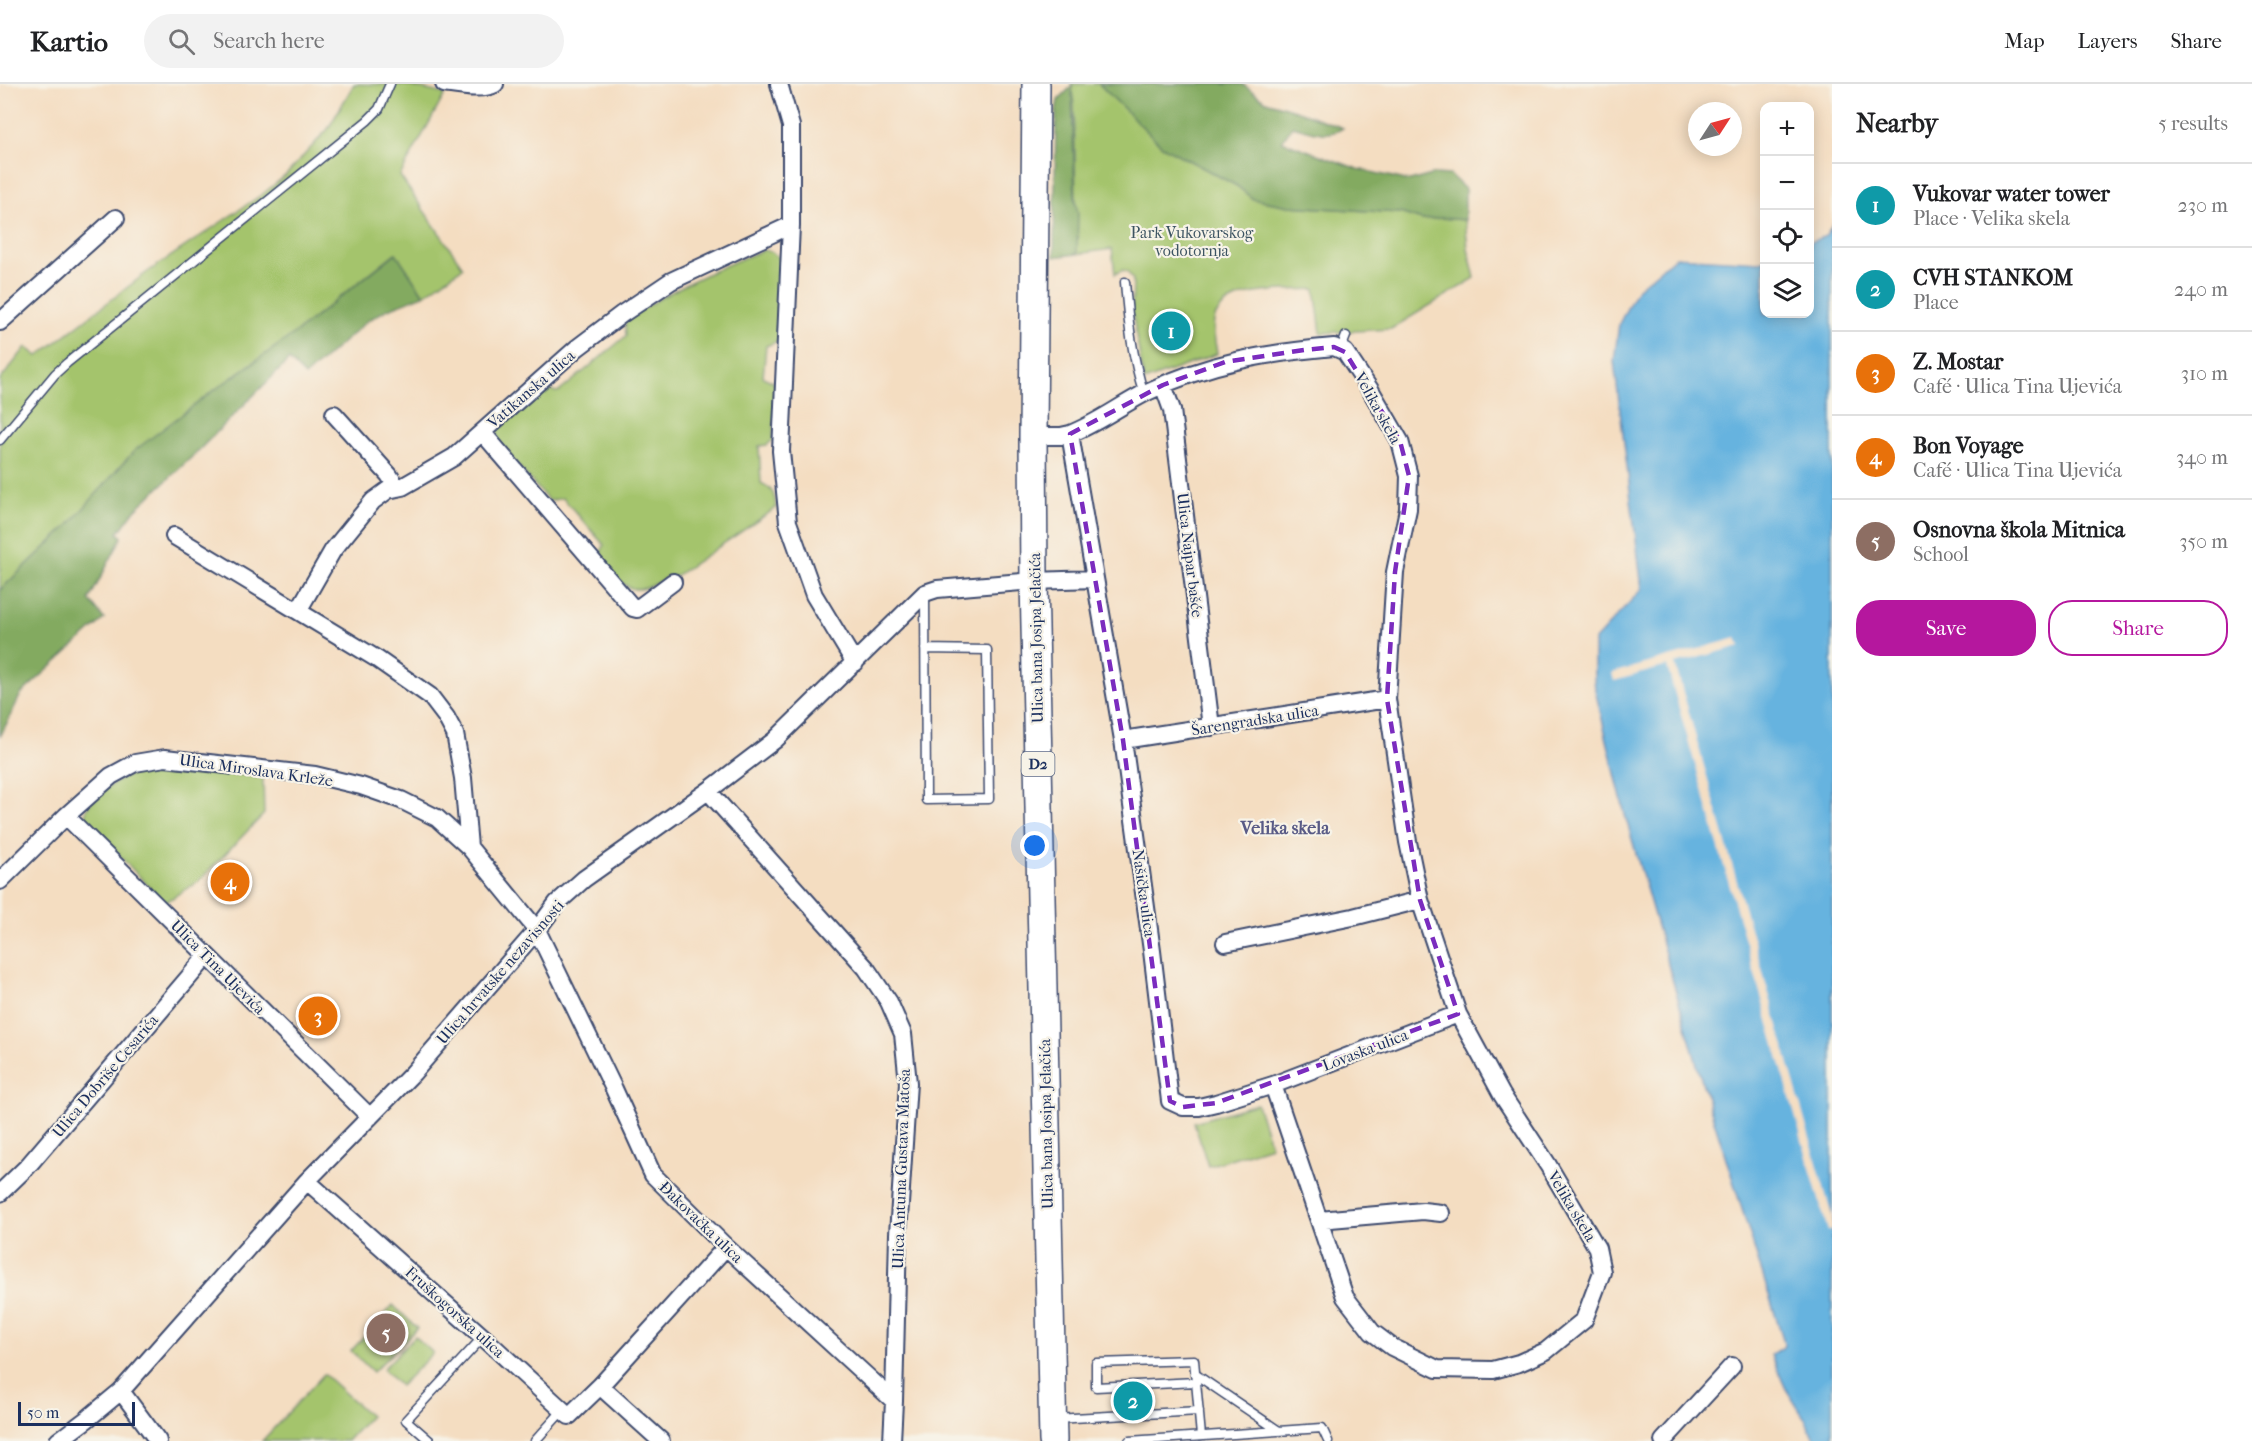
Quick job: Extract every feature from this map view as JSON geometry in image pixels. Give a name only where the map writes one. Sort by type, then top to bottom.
[{"type":"main road","name":"Ulica bana Josipa Jelačića","points":[[1038,85],[1033,435],[1034,581],[1053,1430]]},
{"type":"street","points":[[444,84],[462,87],[495,84]]},
{"type":"street","points":[[779,84],[790,126],[791,225],[781,451],[788,522],[814,595],[855,663]]},
{"type":"street","points":[[0,322],[116,218]]},
{"type":"street","name":"Vatikanska ulica","points":[[673,582],[637,609],[633,608],[482,432],[577,348],[670,281],[791,225]]},
{"type":"street","name":"Velika skela","points":[[1033,435],[1061,436],[1081,430],[1163,385],[1236,360],[1334,347],[1343,342],[1350,359],[1400,441],[1409,476],[1408,509],[1395,572],[1387,699],[1405,821],[1420,900],[1458,1014],[1502,1095],[1597,1248],[1602,1272],[1584,1320],[1546,1351],[1520,1363],[1493,1370],[1437,1369],[1392,1347],[1372,1332],[1345,1297],[1273,1085]]},
{"type":"street","name":"Ulica Najpar bašće","points":[[1163,385],[1172,410],[1211,727]]},
{"type":"street","points":[[334,414],[389,475],[397,488]]},
{"type":"street","points":[[298,611],[333,550],[373,501],[388,490],[410,482],[454,457],[482,432]]},
{"type":"street","name":"Našička ulica","points":[[1070,434],[1123,741],[1170,1101],[1183,1107],[1199,1107],[1273,1085]]},
{"type":"street","points":[[174,536],[377,659],[430,696],[446,717],[455,734],[469,847]]},
{"type":"street","points":[[925,593],[937,589],[1034,581],[1094,579]]},
{"type":"street","name":"Ulica hrvatske nezavisnosti","points":[[58,1441],[121,1390],[307,1181],[413,1073],[537,930],[557,903],[584,879],[708,791],[775,740],[925,593]]},
{"type":"street","name":"Šarengradska ulica","points":[[1123,741],[1387,699]]},
{"type":"street","name":"Ulica Miroslava Krleže","points":[[0,881],[66,816],[111,776],[135,763],[165,758],[315,775],[361,786],[401,800],[437,818],[469,847],[537,930]]},
{"type":"street","name":"Ulica Antuna Gustava Matoša","points":[[708,791],[866,968],[889,1002],[903,1034],[908,1083],[898,1234],[894,1401]]},
{"type":"street","name":"Ulica Tina Ujevića","points":[[66,816],[370,1117]]},
{"type":"street","points":[[1225,943],[1353,917],[1420,900]]},
{"type":"street","name":"Đakovačka ulica","points":[[537,930],[653,1175],[726,1247],[894,1401]]},
{"type":"street","name":"Ulica Dobriše Cesarića","points":[[0,1193],[27,1167],[207,956]]},
{"type":"street","name":"Lovaska ulica","points":[[1273,1085],[1458,1014]]},
{"type":"street","name":"Fruškogorska ulica","points":[[307,1181],[483,1336],[563,1410]]},
{"type":"street","points":[[1319,1220],[1423,1211],[1441,1213]]},
{"type":"street","points":[[563,1410],[569,1416],[600,1386],[726,1247]]},
{"type":"street","points":[[1663,1441],[1732,1366]]},
{"type":"street","points":[[600,1386],[661,1441]]},
{"type":"street","points":[[121,1390],[158,1441]]},
{"type":"street","points":[[892,1441],[894,1401]]},
{"type":"lane","points":[[0,440],[55,374],[67,363],[367,121],[380,109],[390,84]]},
{"type":"lane","points":[[1125,282],[1130,334],[1137,375],[1144,394]]},
{"type":"lane","points":[[925,593],[925,649],[926,800],[989,800],[987,650],[925,649]]},
{"type":"lane","points":[[430,1441],[406,1420],[483,1336]]},
{"type":"lane","points":[[1201,1436],[1196,1378],[1194,1360],[1096,1363],[1096,1387],[1196,1378],[1280,1431]]},
{"type":"lane","points":[[535,1441],[563,1410]]},
{"type":"lane","points":[[1053,1430],[1199,1412]]},
{"type":"lane","points":[[1129,1441],[1322,1428],[1328,1441]]},
{"type":"highlighted area","points":[[1334,347],[1345,352],[1400,441],[1409,476],[1395,572],[1387,699],[1420,900],[1458,1014],[1216,1103],[1183,1107],[1170,1101],[1123,740],[1070,434],[1163,385],[1225,362]]},
{"type":"green space","points":[[354,84],[404,85],[445,94],[400,176],[463,267],[424,295],[395,253],[294,334],[213,391],[121,465],[68,526],[0,590],[0,380],[26,347],[38,356],[146,273],[264,193],[286,175],[328,129]]},
{"type":"green space","name":"Park Vukovarskog vodotornja","points":[[1071,84],[1099,84],[1162,146],[1237,186],[1253,199],[1289,206],[1400,213],[1422,220],[1441,218],[1465,220],[1468,249],[1475,278],[1391,329],[1321,333],[1315,289],[1273,291],[1242,296],[1220,310],[1214,321],[1217,354],[1144,381],[1132,311],[1133,280],[1128,272],[1123,270],[1115,274],[1112,249],[1077,254],[1074,105]]},
{"type":"green space","points":[[1099,84],[1242,84],[1266,101],[1343,128],[1325,133],[1292,126],[1282,141],[1358,169],[1410,181],[1435,174],[1450,175],[1465,189],[1465,220],[1441,218],[1422,220],[1400,213],[1289,206],[1253,199],[1237,186],[1162,146]]},
{"type":"green space","points":[[1072,86],[1075,199],[1078,213],[1077,254],[1054,257],[1056,111],[1058,100]]},
{"type":"green space","points":[[764,250],[775,254],[783,263],[779,338],[776,342],[766,346],[763,377],[774,382],[776,389],[773,440],[767,445],[759,446],[761,483],[773,492],[776,508],[671,579],[668,576],[647,588],[631,588],[601,563],[601,552],[604,545],[563,498],[549,501],[499,445],[497,434],[499,427],[540,389],[560,391],[626,336],[625,322],[639,311],[700,277]]},
{"type":"green space","points":[[396,253],[424,295],[386,310],[367,321],[305,376],[289,360],[135,510],[118,533],[122,537],[89,600],[104,619],[21,694],[0,737],[0,590],[68,526],[134,451],[213,391],[294,334]]},
{"type":"green space","points":[[150,766],[178,766],[263,778],[264,814],[199,881],[166,902],[85,820],[86,811],[99,794],[109,786]]},
{"type":"green space","points":[[1257,1104],[1271,1146],[1208,1166],[1194,1122]]},
{"type":"green space","points":[[393,1305],[417,1328],[373,1372],[351,1351]]},
{"type":"green space","points":[[415,1336],[433,1353],[400,1386],[383,1369]]},
{"type":"green space","points":[[324,1374],[370,1416],[347,1441],[262,1441]]},
{"type":"water","points":[[1832,226],[1832,1441],[1815,1441],[1805,1419],[1786,1389],[1771,1355],[1785,1346],[1702,1082],[1625,815],[1595,690],[1594,641],[1642,589],[1614,361],[1619,324],[1637,289],[1675,257],[1760,262],[1760,318],[1814,318],[1814,240],[1826,236]]},
{"type":"pier","points":[[1737,638],[1740,646],[1675,664],[1832,1216],[1832,1230],[1828,1231],[1667,666],[1614,681],[1612,673]]},
{"type":"place","name":"Vukovar water tower","points":[[1171,331]]},
{"type":"place","name":"Bon Voyage","points":[[230,882]]},
{"type":"place","name":"Z. Mostar","points":[[318,1016]]},
{"type":"place","name":"Osnovna škola Mitnica","points":[[386,1333]]},
{"type":"place","name":"CVH STANKOM","points":[[1133,1401]]},
{"type":"district","name":"Velika skela","points":[[1285,828]]}]
